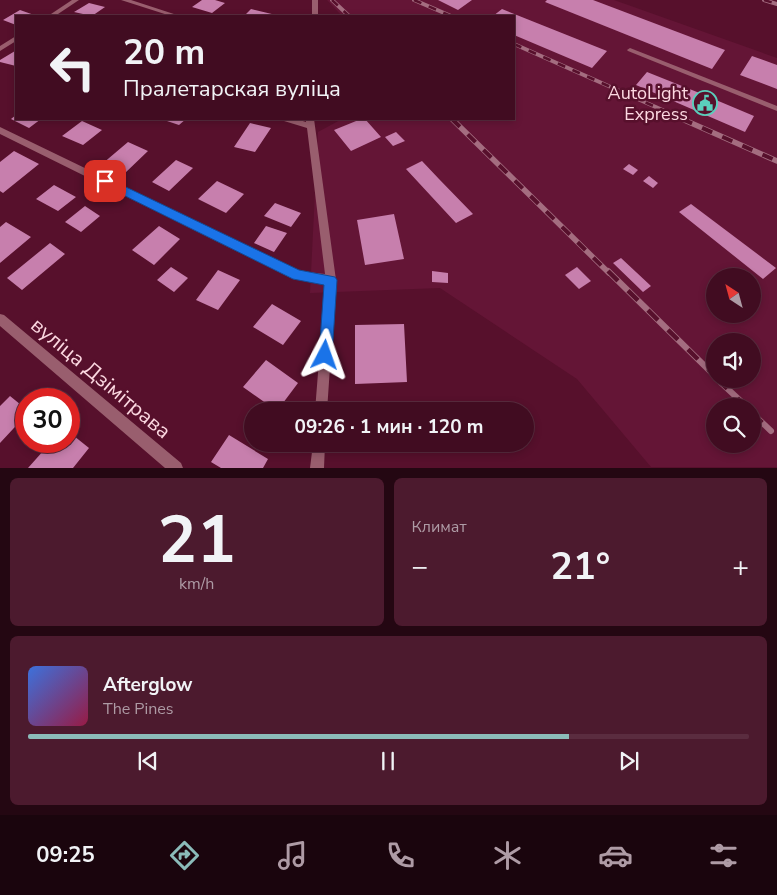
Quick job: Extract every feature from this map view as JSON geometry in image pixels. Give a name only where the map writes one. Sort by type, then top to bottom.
[{"type":"street","points":[[53,15],[76,0]]},
{"type":"street","points":[[124,0],[174,15]]},
{"type":"street","points":[[315,0],[315,15]]},
{"type":"street","points":[[0,49],[15,40]]},
{"type":"street","points":[[295,120],[310,122],[331,280],[322,402]]},
{"type":"street","points":[[0,130],[297,276],[331,280]]},
{"type":"street","name":"вуліца Дзімітрава","points":[[0,319],[176,468]]},
{"type":"street","points":[[317,468],[318,452]]},
{"type":"lane","points":[[630,50],[777,109]]},
{"type":"shaded area","points":[[327,0],[614,0],[777,58],[777,467],[651,467],[577,379],[440,288],[310,293],[318,132],[340,120],[515,120],[515,15],[341,15]]},
{"type":"building","points":[[202,0],[215,0],[225,3],[212,13],[192,7]]},
{"type":"building","points":[[438,0],[472,0],[458,10]]},
{"type":"building","points":[[547,0],[593,0],[725,50],[712,69],[545,2]]},
{"type":"building","points":[[89,3],[105,7],[93,15],[74,12]]},
{"type":"building","points":[[251,9],[276,15],[245,15]]},
{"type":"building","points":[[502,9],[607,51],[592,68],[515,35],[515,15],[494,15]]},
{"type":"building","points":[[20,10],[34,15],[15,15],[15,25],[3,20]]},
{"type":"building","points":[[15,51],[15,66],[0,62],[0,60]]},
{"type":"building","points":[[752,56],[777,65],[777,89],[740,75]]},
{"type":"building","points":[[647,72],[754,116],[745,132],[636,85]]},
{"type":"building","points":[[15,116],[15,120],[40,120],[29,128],[11,119]]},
{"type":"building","points":[[164,120],[185,120],[179,125]]},
{"type":"building","points":[[359,120],[366,120],[381,137],[351,151],[334,130]]},
{"type":"building","points":[[82,121],[102,130],[83,145],[62,136]]},
{"type":"building","points":[[250,123],[271,128],[255,152],[234,147]]},
{"type":"building","points":[[396,132],[405,141],[393,146],[385,137]]},
{"type":"building","points":[[128,142],[148,151],[124,174],[102,164]]},
{"type":"building","points":[[14,151],[39,164],[3,193],[0,191],[0,162]]},
{"type":"building","points":[[176,160],[193,168],[169,191],[152,182]]},
{"type":"building","points":[[422,161],[473,214],[456,223],[406,169]]},
{"type":"building","points":[[629,164],[638,170],[633,175],[623,169]]},
{"type":"building","points":[[649,176],[658,183],[653,188],[643,181]]},
{"type":"building","points":[[217,181],[244,194],[226,213],[198,199]]},
{"type":"building","points":[[54,185],[76,197],[58,211],[36,199]]},
{"type":"building","points":[[275,203],[301,213],[291,227],[264,216]]},
{"type":"building","points":[[691,204],[776,268],[763,279],[761,277],[761,268],[749,268],[679,212]]},
{"type":"building","points":[[85,206],[100,216],[81,232],[65,222]]},
{"type":"building","points":[[394,214],[404,259],[365,265],[357,220]]},
{"type":"building","points":[[6,222],[31,237],[0,263],[0,227]]},
{"type":"building","points":[[159,226],[180,239],[154,265],[132,250]]},
{"type":"building","points":[[266,226],[287,233],[274,252],[254,243]]},
{"type":"building","points":[[50,243],[65,254],[22,290],[7,278]]},
{"type":"building","points":[[621,258],[651,286],[643,292],[613,263]]},
{"type":"building","points":[[171,267],[188,278],[174,292],[157,280]]},
{"type":"building","points":[[577,267],[591,281],[579,289],[565,275]]},
{"type":"building","points":[[218,270],[240,280],[218,310],[196,300]]},
{"type":"building","points":[[432,271],[448,273],[448,283],[432,282]]},
{"type":"building","points":[[272,304],[301,321],[283,345],[253,327]]},
{"type":"building","points":[[404,324],[407,382],[355,384],[355,325]]},
{"type":"building","points":[[266,360],[298,383],[284,402],[264,402],[243,387]]},
{"type":"building","points":[[10,396],[15,400],[15,427],[0,443],[0,406]]},
{"type":"building","points":[[229,435],[244,444],[244,452],[257,452],[268,459],[263,468],[221,468],[211,462]]},
{"type":"building","points":[[80,441],[89,448],[73,468],[28,468],[41,453],[80,453]]},
{"type":"railway","points":[[332,0],[348,15]]},
{"type":"railway","points":[[414,0],[449,15]]},
{"type":"railway","points":[[764,0],[777,4]]},
{"type":"railway","points":[[515,44],[685,120]]},
{"type":"railway","points":[[682,119],[777,161]]},
{"type":"railway","points":[[453,120],[609,273]]},
{"type":"railway","points":[[608,271],[706,367]]},
{"type":"railway","points":[[727,388],[737,398]]},
{"type":"railway","points":[[761,422],[771,431]]},
{"type":"place","name":"AutoLight Express","points":[[705,103]]},
{"type":"route","points":[[105,181],[297,276],[331,280],[325,355]]}]
